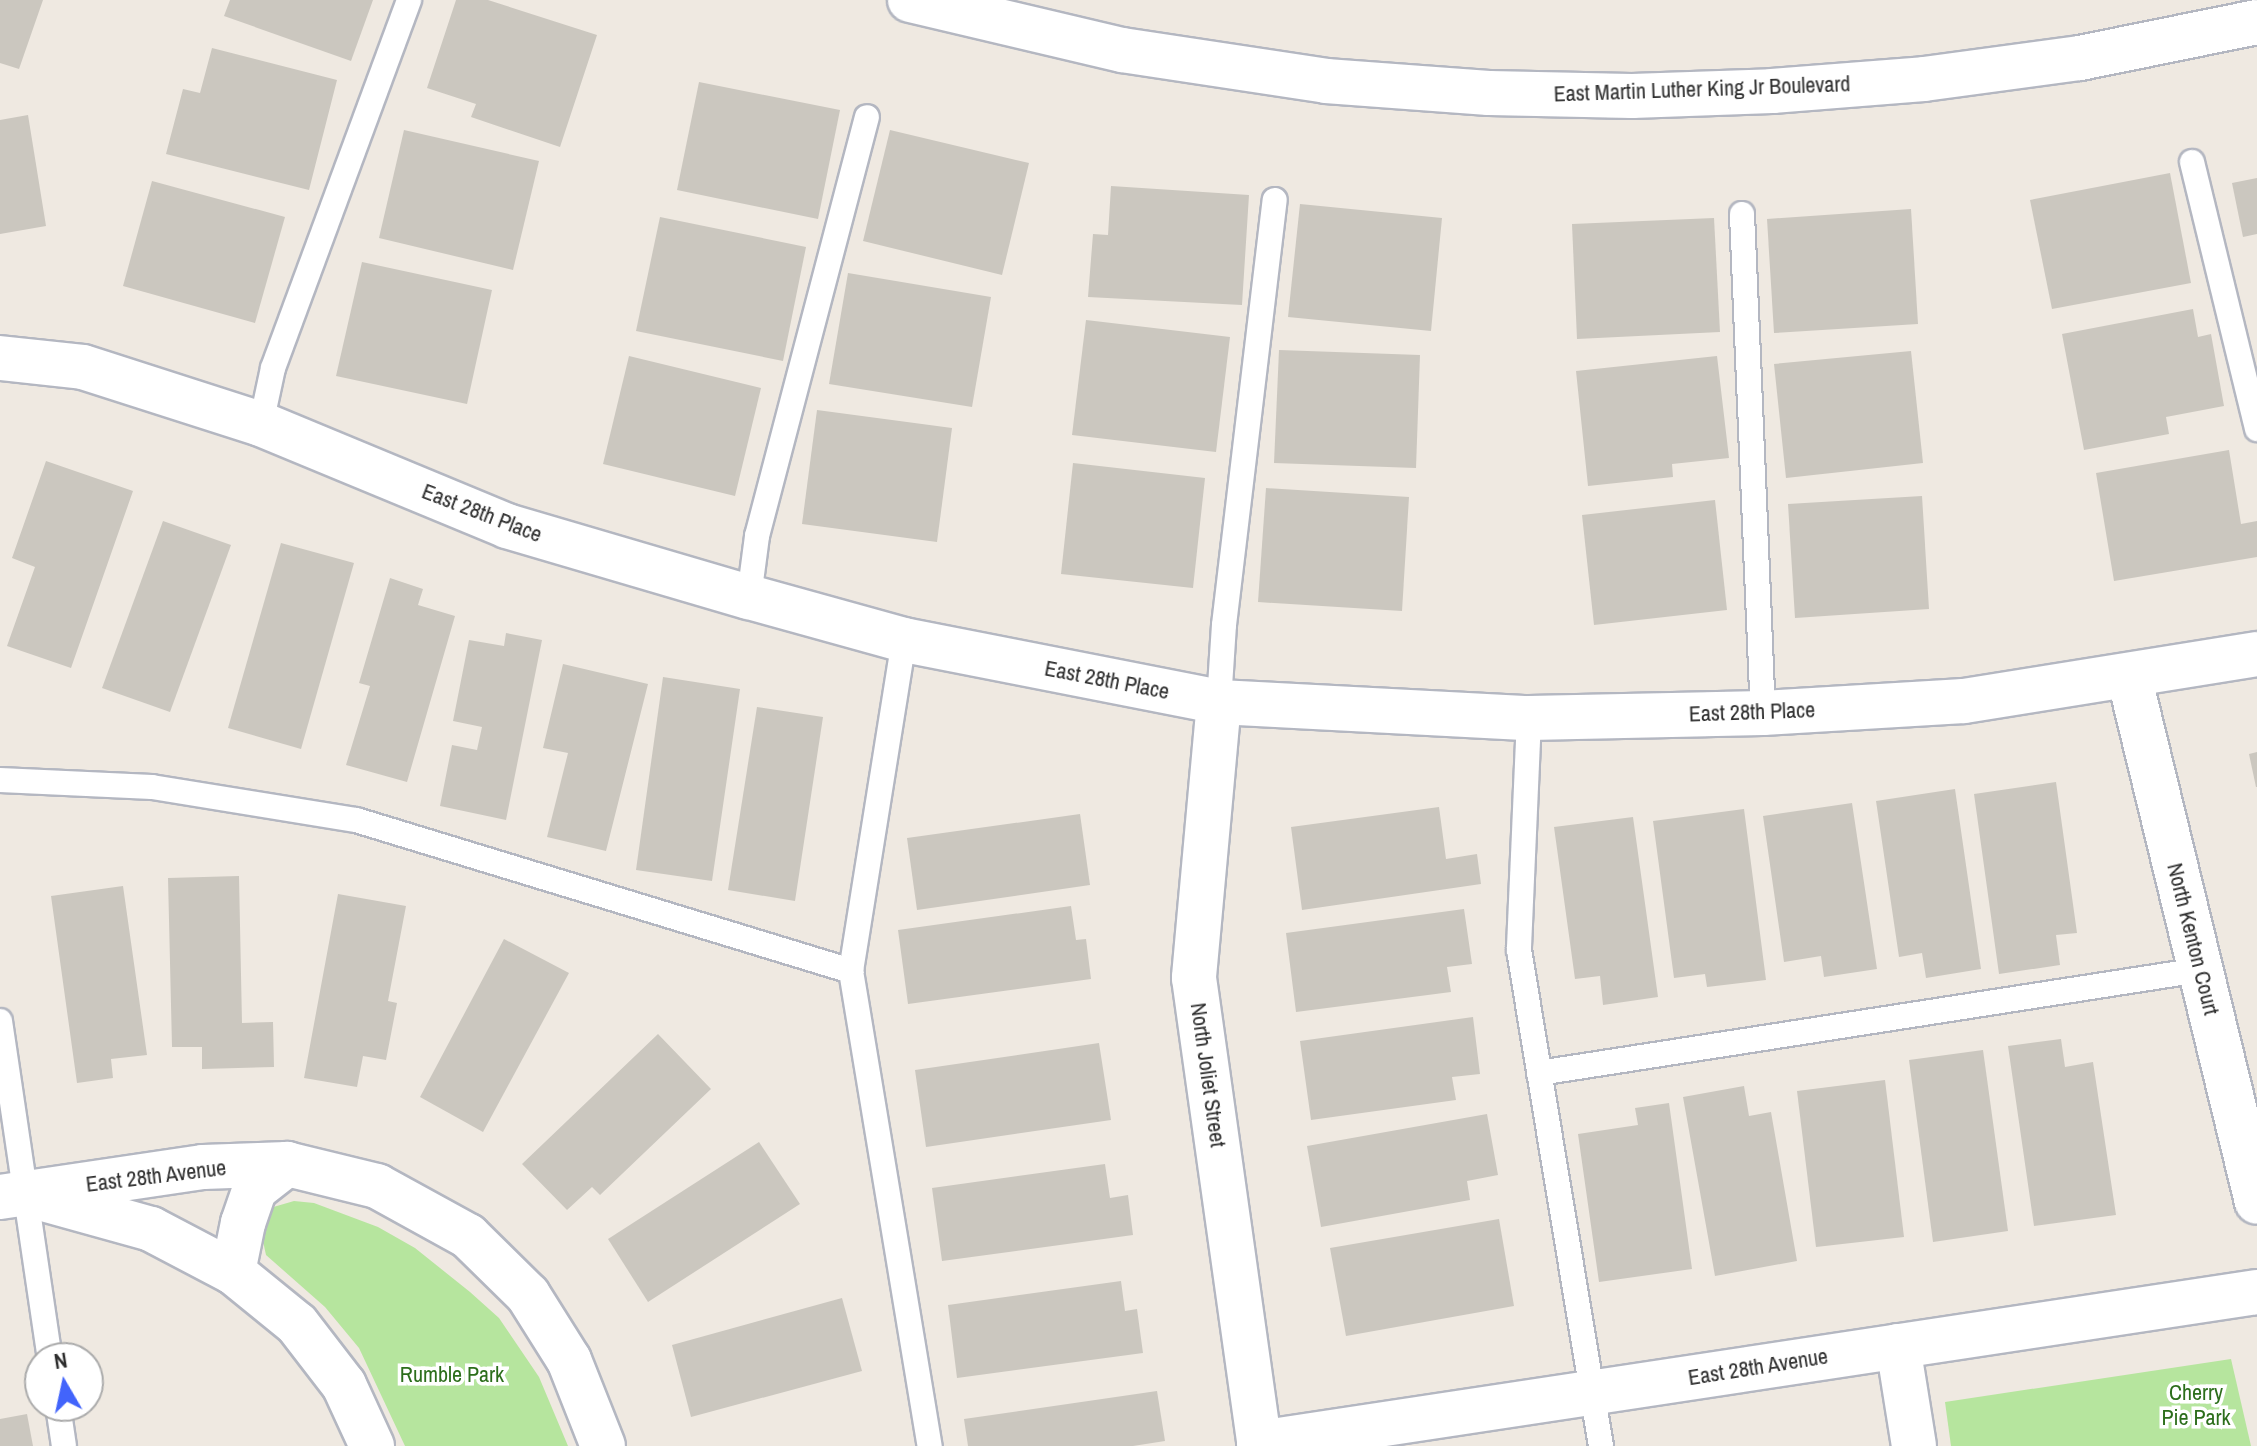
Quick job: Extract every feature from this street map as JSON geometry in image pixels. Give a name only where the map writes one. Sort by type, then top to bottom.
[{"type":"street","name":"East Martin Luther King Jr Boulevard","points":[[910,0],[1122,50],[1326,81],[1489,93],[1632,96],[1772,91],[1924,79],[2080,58],[2257,22]]},
{"type":"street","name":"East 28th Place","points":[[0,358],[83,367],[261,424],[507,526],[749,597],[904,640],[1219,702],[1529,718],[1763,713],[1964,701],[2257,654]]},
{"type":"street","name":"North Kenton Court","points":[[2129,676],[2257,1202]]},
{"type":"street","name":"North Joliet Street","points":[[1219,702],[1194,978],[1260,1444]]},
{"type":"street","name":"East 28th Avenue","points":[[13,1195],[203,1167],[287,1164],[377,1186],[468,1236],[528,1295],[569,1360],[603,1446]]},
{"type":"street","points":[[233,1272],[243,1223],[255,1189],[287,1164]]},
{"type":"street","name":"East 28th Avenue","points":[[13,1195],[151,1229],[233,1272],[297,1324],[344,1385],[372,1446]]},
{"type":"street","name":"East 28th Avenue","points":[[1260,1444],[2257,1292]]},
{"type":"street","points":[[1898,1346],[1914,1446]]},
{"type":"lane","points":[[261,424],[273,368],[409,0]]},
{"type":"lane","points":[[749,597],[757,536],[867,117]]},
{"type":"lane","points":[[2192,162],[2257,429]]},
{"type":"lane","points":[[1219,702],[1224,625],[1275,200]]},
{"type":"lane","points":[[1742,214],[1763,713]]},
{"type":"lane","points":[[904,640],[851,971],[930,1446]]},
{"type":"lane","points":[[1529,718],[1519,950],[1601,1446]]},
{"type":"lane","points":[[0,780],[152,787],[356,820],[851,971]]},
{"type":"lane","points":[[1539,1073],[2200,970]]},
{"type":"lane","points":[[0,1021],[13,1195],[46,1342]]},
{"type":"lane","points":[[60,1422],[64,1446]]},
{"type":"green space","name":"Rumble Park","points":[[294,1201],[314,1203],[378,1227],[415,1248],[470,1292],[499,1318],[539,1377],[568,1446],[405,1446],[359,1348],[325,1307],[266,1255],[261,1232],[270,1208]]},
{"type":"green space","name":"Cherry Pie Park","points":[[2231,1359],[2251,1446],[1951,1446],[1945,1402]]},
{"type":"building","points":[[0,0],[43,0],[19,69],[0,63]]},
{"type":"building","points":[[230,0],[373,0],[351,61],[224,16]]},
{"type":"building","points":[[456,0],[488,0],[597,35],[560,147],[471,117],[476,104],[427,88]]},
{"type":"building","points":[[212,48],[337,80],[309,190],[166,154],[183,89],[200,93]]},
{"type":"building","points":[[699,82],[840,110],[818,219],[677,190]]},
{"type":"building","points":[[28,115],[46,226],[0,234],[0,120]]},
{"type":"building","points":[[404,130],[539,161],[513,270],[379,238]]},
{"type":"building","points":[[890,130],[1029,163],[1002,275],[863,241]]},
{"type":"building","points":[[2170,173],[2191,283],[2052,309],[2030,200]]},
{"type":"building","points":[[2257,178],[2257,234],[2243,237],[2232,183]]},
{"type":"building","points":[[152,181],[285,217],[255,323],[123,286]]},
{"type":"building","points":[[1111,186],[1249,195],[1242,305],[1088,297],[1093,234],[1108,235]]},
{"type":"building","points":[[1300,204],[1442,218],[1431,331],[1288,317]]},
{"type":"building","points":[[1911,209],[1918,324],[1774,333],[1767,219]]},
{"type":"building","points":[[660,217],[806,247],[783,361],[636,331]]},
{"type":"building","points":[[1714,218],[1720,332],[1577,339],[1572,224]]},
{"type":"building","points":[[362,262],[492,290],[467,404],[336,376]]},
{"type":"building","points":[[848,273],[991,297],[972,407],[829,384]]},
{"type":"building","points":[[2193,309],[2198,337],[2211,334],[2224,406],[2166,417],[2169,434],[2084,450],[2062,334]]},
{"type":"building","points":[[1086,320],[1230,337],[1216,452],[1072,435]]},
{"type":"building","points":[[1279,350],[1420,355],[1416,468],[1274,463]]},
{"type":"building","points":[[1911,351],[1923,463],[1786,478],[1774,364]]},
{"type":"building","points":[[629,356],[761,388],[735,496],[603,464]]},
{"type":"building","points":[[1717,356],[1729,458],[1672,464],[1673,477],[1588,486],[1576,371]]},
{"type":"building","points":[[817,410],[952,428],[937,542],[802,524]]},
{"type":"building","points":[[2229,450],[2241,524],[2257,521],[2257,557],[2114,581],[2096,473]]},
{"type":"building","points":[[46,461],[133,491],[71,668],[7,646],[35,567],[12,558]]},
{"type":"building","points":[[1073,463],[1205,478],[1193,588],[1061,574]]},
{"type":"building","points":[[1266,488],[1409,497],[1402,611],[1258,602]]},
{"type":"building","points":[[1922,496],[1929,609],[1795,618],[1788,504]]},
{"type":"building","points":[[1715,500],[1727,610],[1594,625],[1582,515]]},
{"type":"building","points":[[163,521],[231,545],[170,712],[102,688]]},
{"type":"building","points":[[281,543],[354,563],[301,749],[228,728]]},
{"type":"building","points":[[390,578],[423,589],[418,605],[455,616],[407,782],[346,765],[370,686],[359,683]]},
{"type":"building","points":[[506,633],[542,640],[506,820],[440,806],[452,745],[477,750],[482,727],[453,721],[469,640],[504,646]]},
{"type":"building","points":[[563,664],[648,684],[606,851],[547,837],[568,753],[543,748]]},
{"type":"building","points":[[663,677],[740,689],[712,881],[636,870]]},
{"type":"building","points":[[757,707],[823,717],[795,901],[728,890]]},
{"type":"building","points":[[2257,752],[2257,787],[2256,787],[2249,754]]},
{"type":"building","points":[[2056,782],[2077,933],[2056,935],[2060,965],[1999,974],[1974,794]]},
{"type":"building","points":[[1955,789],[1981,969],[1926,978],[1922,953],[1899,957],[1876,801]]},
{"type":"building","points":[[1852,803],[1877,969],[1824,977],[1821,956],[1784,962],[1763,816]]},
{"type":"building","points":[[1439,807],[1446,859],[1477,854],[1481,884],[1302,910],[1291,827]]},
{"type":"building","points":[[1744,809],[1766,980],[1707,987],[1705,974],[1674,978],[1653,821]]},
{"type":"building","points":[[1080,814],[1090,885],[917,910],[907,838]]},
{"type":"building","points":[[1633,817],[1658,997],[1603,1005],[1600,976],[1575,979],[1554,827]]},
{"type":"building","points":[[239,876],[242,1023],[273,1022],[274,1067],[202,1069],[202,1047],[172,1047],[168,878]]},
{"type":"building","points":[[123,886],[147,1055],[111,1059],[113,1078],[77,1083],[51,896]]},
{"type":"building","points":[[338,894],[406,906],[388,1001],[397,1003],[386,1060],[363,1056],[357,1087],[304,1078]]},
{"type":"building","points":[[1071,906],[1076,940],[1086,939],[1091,979],[908,1004],[898,930]]},
{"type":"building","points":[[1464,909],[1472,964],[1447,967],[1451,992],[1296,1012],[1286,933]]},
{"type":"building","points":[[504,939],[569,973],[483,1132],[420,1097]]},
{"type":"building","points":[[1473,1017],[1480,1074],[1452,1077],[1456,1100],[1311,1120],[1300,1041]]},
{"type":"building","points":[[658,1034],[711,1089],[600,1195],[592,1187],[567,1210],[522,1164]]},
{"type":"building","points":[[2061,1039],[2065,1067],[2093,1062],[2116,1215],[2034,1226],[2008,1046]]},
{"type":"building","points":[[1099,1043],[1111,1120],[926,1147],[915,1070]]},
{"type":"building","points":[[1983,1050],[2008,1231],[1933,1242],[1909,1060]]},
{"type":"building","points":[[1885,1080],[1904,1237],[1816,1247],[1797,1091]]},
{"type":"building","points":[[1744,1086],[1749,1116],[1771,1112],[1797,1261],[1715,1276],[1683,1097]]},
{"type":"building","points":[[1669,1103],[1692,1269],[1599,1282],[1578,1134],[1638,1125],[1635,1108]]},
{"type":"building","points":[[1487,1114],[1498,1175],[1467,1181],[1470,1200],[1321,1227],[1307,1146]]},
{"type":"building","points":[[759,1142],[800,1204],[648,1302],[608,1239]]},
{"type":"building","points":[[1105,1164],[1110,1198],[1128,1195],[1133,1235],[942,1261],[932,1188]]},
{"type":"building","points":[[1499,1219],[1514,1306],[1346,1336],[1330,1248]]},
{"type":"building","points":[[1121,1281],[1125,1311],[1137,1309],[1143,1353],[957,1378],[948,1305]]},
{"type":"building","points":[[842,1298],[862,1371],[691,1417],[672,1345]]},
{"type":"building","points":[[1157,1391],[1165,1441],[1133,1446],[968,1446],[964,1419]]},
{"type":"building","points":[[24,1415],[33,1446],[0,1446],[0,1419]]}]
